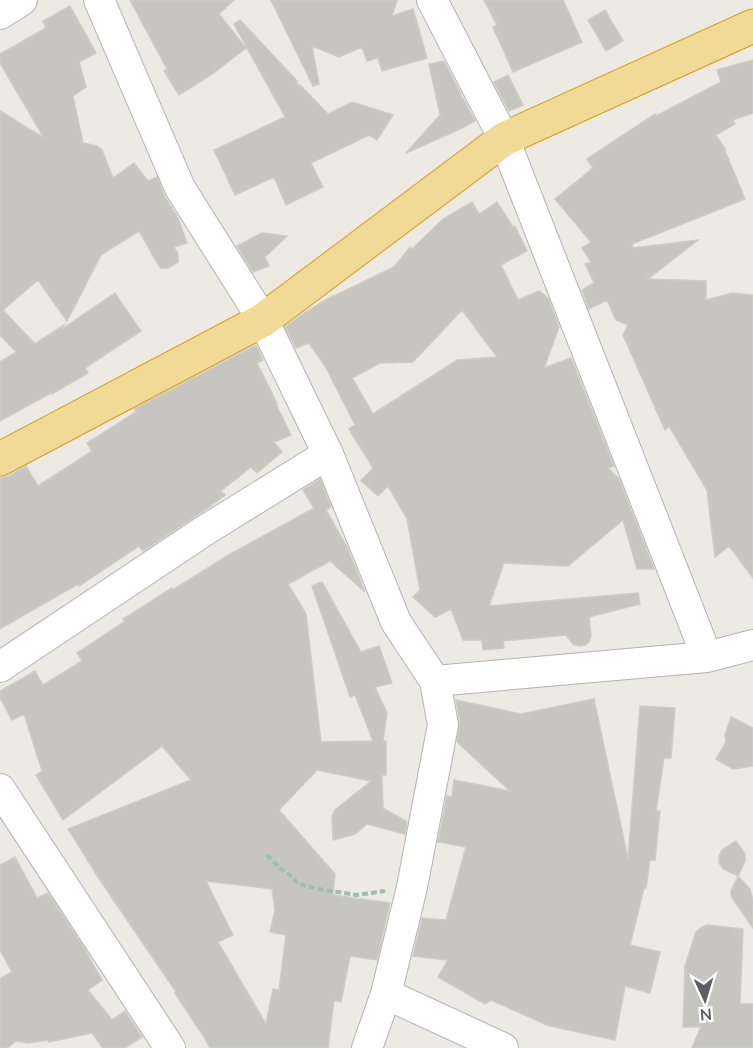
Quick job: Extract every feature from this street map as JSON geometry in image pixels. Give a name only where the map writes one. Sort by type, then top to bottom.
[{"type":"highway","points":[[0,459],[263,320],[504,139],[753,26]]},
{"type":"street","points":[[0,14],[22,0]]},
{"type":"street","points":[[99,0],[180,188],[263,320],[328,454],[396,622],[435,681],[443,725],[412,887],[386,994],[367,1048]]},
{"type":"street","points":[[432,0],[504,139],[707,657]]},
{"type":"street","points":[[0,667],[204,531],[328,454]]},
{"type":"street","points":[[435,681],[707,657],[753,645]]},
{"type":"street","points":[[0,789],[170,1048]]},
{"type":"street","points":[[386,994],[504,1048]]},
{"type":"path","points":[[267,855],[298,884],[318,889],[357,895],[412,887]]},
{"type":"building","points":[[130,0],[234,0],[219,14],[246,48],[211,75],[179,95],[164,71],[167,69]]},
{"type":"building","points":[[271,0],[397,0],[392,16],[413,9],[427,58],[382,71],[378,58],[367,61],[362,47],[339,57],[312,46],[319,84],[313,86]]},
{"type":"building","points":[[484,0],[563,0],[582,42],[513,72],[493,27],[497,25]]},
{"type":"building","points":[[70,6],[96,53],[79,62],[86,87],[73,96],[83,143],[97,146],[102,150],[113,178],[134,163],[148,181],[157,177],[165,197],[178,218],[187,243],[174,247],[178,254],[178,262],[168,268],[160,268],[139,231],[101,255],[67,321],[38,280],[3,310],[35,344],[64,325],[62,329],[115,293],[141,331],[85,368],[88,373],[0,421],[0,362],[16,352],[0,335],[0,111],[44,138],[0,63],[0,54],[46,28],[43,21]]},
{"type":"building","points":[[605,10],[623,41],[606,51],[588,20]]},
{"type":"building","points":[[240,20],[298,82],[295,83],[300,85],[328,114],[352,102],[393,115],[377,140],[369,135],[311,163],[323,187],[286,205],[274,177],[235,195],[214,150],[285,117],[234,24]]},
{"type":"building","points":[[753,60],[753,113],[733,120],[735,124],[716,135],[725,149],[745,199],[632,244],[633,248],[698,240],[648,279],[706,281],[706,300],[732,293],[753,295],[753,578],[729,546],[715,557],[707,490],[669,426],[665,430],[623,335],[628,325],[616,320],[607,300],[589,309],[582,290],[594,283],[585,264],[591,262],[582,248],[591,242],[555,199],[593,168],[587,159],[655,114],[656,116],[721,82],[717,70]]},
{"type":"building","points":[[444,61],[475,121],[406,153],[440,115],[429,64]]},
{"type":"building","points":[[508,75],[523,105],[509,111],[494,82]]},
{"type":"building","points":[[472,202],[479,214],[497,202],[513,227],[515,226],[527,251],[501,265],[518,300],[539,291],[548,298],[559,327],[544,368],[571,358],[614,466],[608,468],[619,479],[654,569],[637,569],[623,520],[568,566],[504,563],[489,606],[638,593],[640,604],[589,617],[591,636],[585,645],[573,644],[566,635],[503,641],[504,648],[483,650],[482,640],[463,640],[451,609],[435,617],[413,597],[420,590],[407,519],[388,486],[378,496],[361,481],[373,468],[349,429],[355,425],[325,366],[309,343],[296,348],[285,327],[332,296],[394,267],[410,247],[412,249],[443,219]],"holes":[[[462,310],[497,357],[457,360],[373,414],[352,378],[380,363],[413,362]]]},
{"type":"building","points":[[262,233],[287,236],[265,257],[269,266],[253,272],[237,246]]},
{"type":"building","points":[[256,345],[263,360],[257,363],[291,435],[274,442],[282,452],[257,473],[251,467],[221,491],[225,495],[143,551],[139,546],[79,586],[78,584],[0,629],[0,478],[9,476],[26,466],[38,486],[92,451],[87,443],[136,412],[134,409]]},
{"type":"building","points":[[320,479],[331,507],[326,510],[347,547],[365,592],[330,561],[288,584],[306,614],[321,742],[373,741],[355,695],[350,697],[312,586],[322,582],[361,652],[379,646],[392,683],[375,687],[387,713],[383,741],[386,741],[386,775],[382,775],[383,808],[407,822],[405,834],[367,824],[355,834],[333,840],[332,817],[335,810],[371,781],[317,770],[279,810],[335,874],[333,895],[390,903],[377,960],[350,956],[341,1002],[334,1000],[328,1048],[210,1048],[176,992],[68,829],[191,780],[162,746],[63,820],[36,775],[42,771],[24,714],[12,720],[0,698],[0,691],[35,671],[43,685],[82,661],[77,653],[125,621],[123,619],[225,557],[314,508],[303,490]],"holes":[[[206,881],[272,889],[275,910],[270,932],[286,935],[279,990],[273,989],[266,1024],[218,942],[233,935]]]},
{"type":"building","points":[[594,699],[628,859],[640,706],[675,708],[671,758],[664,758],[656,811],[660,811],[655,860],[650,860],[646,888],[644,888],[630,945],[660,952],[650,993],[625,986],[615,1040],[545,1025],[491,1000],[485,1004],[438,977],[448,960],[413,956],[422,918],[446,920],[466,847],[438,842],[447,796],[452,797],[454,780],[510,791],[457,742],[460,722],[456,700],[521,714]]},
{"type":"building","points":[[731,717],[753,728],[753,766],[733,769],[716,759],[726,742],[725,735]]},
{"type":"building","points":[[736,841],[745,854],[745,861],[738,876],[723,869],[719,863],[722,850]]},
{"type":"building","points":[[15,857],[37,898],[48,893],[102,980],[88,990],[112,1020],[125,1011],[142,1037],[125,1048],[103,1048],[92,1033],[49,1042],[48,1040],[29,1043],[16,1041],[7,1048],[0,1048],[0,978],[12,972],[0,950],[0,865]]},
{"type":"building","points":[[738,876],[750,889],[753,901],[753,928],[732,898],[731,891]]},
{"type":"building","points":[[707,925],[743,929],[740,1004],[753,1004],[753,1048],[692,1048],[701,1027],[683,1027],[685,966],[696,932]]}]
